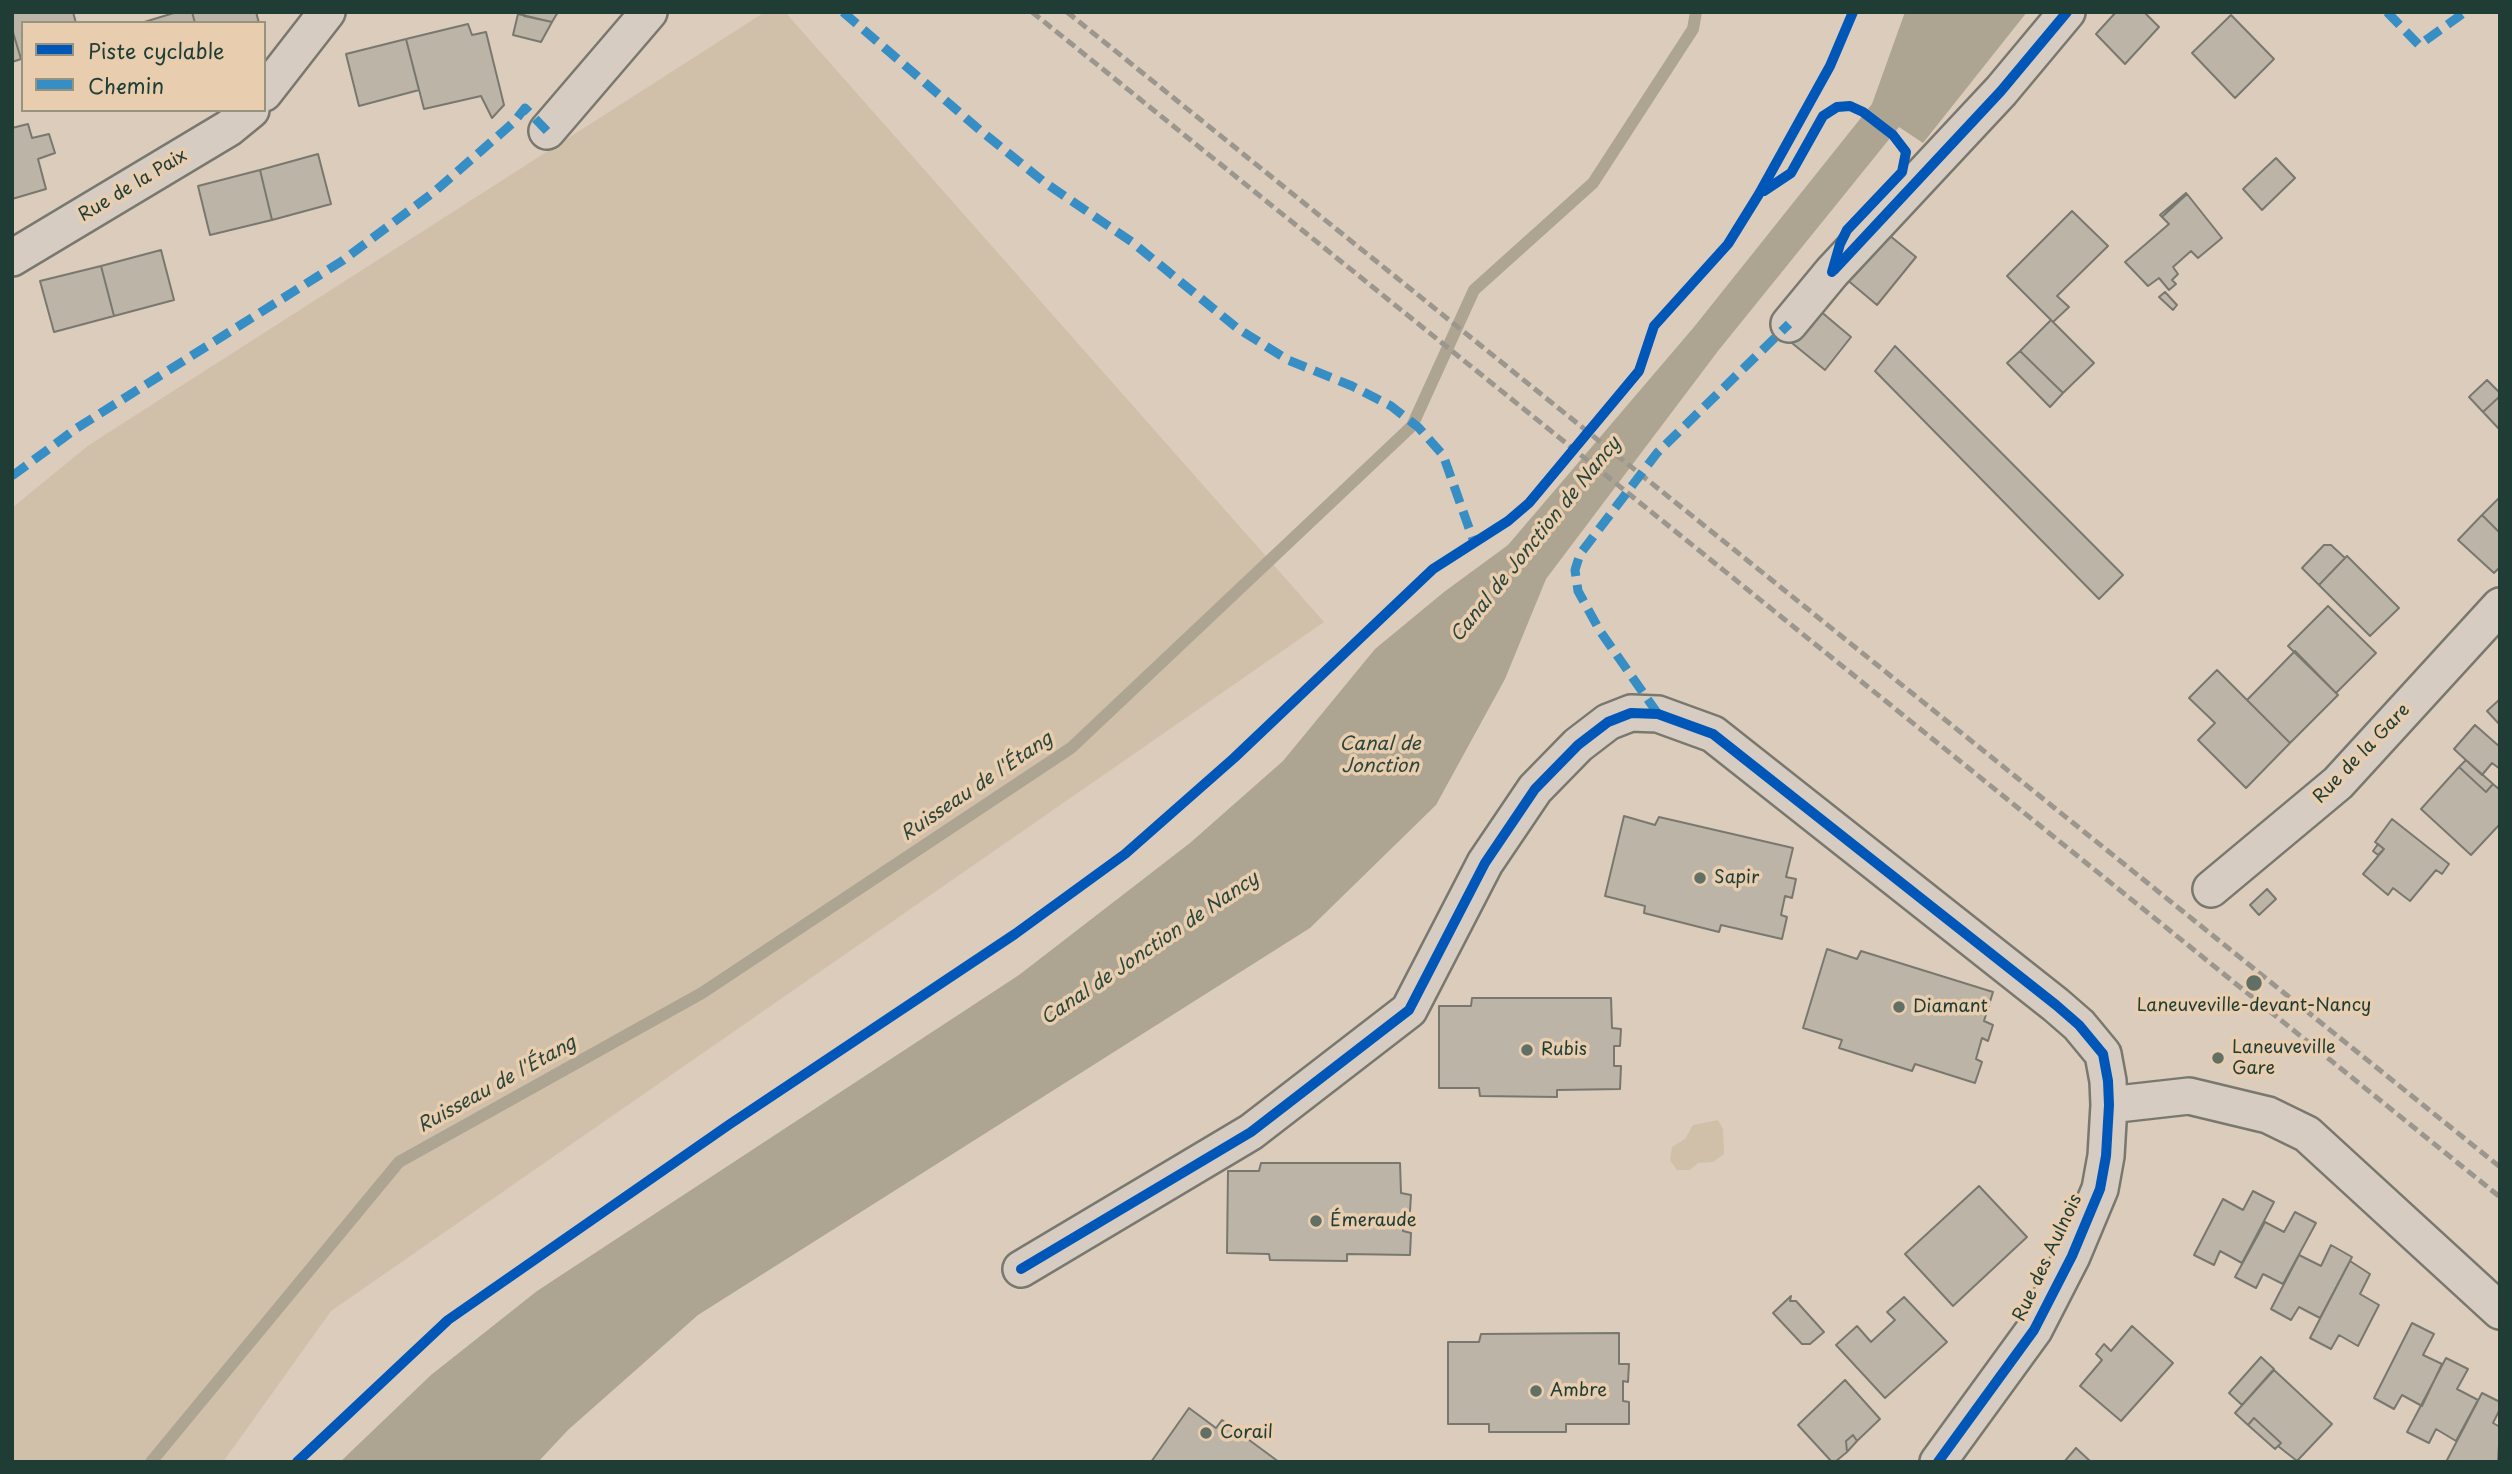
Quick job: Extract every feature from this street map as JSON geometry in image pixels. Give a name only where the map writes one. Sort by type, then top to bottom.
[{"type":"street","points":[[266,90],[327,12]]},
{"type":"street","points":[[547,131],[649,12]]},
{"type":"street","points":[[1790,324],[1832,272],[2001,91],[2067,12]]},
{"type":"street","name":"Rue de la Paix","points":[[12,258],[229,128],[249,112]]},
{"type":"street","name":"Rue de la Gare","points":[[2211,889],[2338,783],[2500,606]]},
{"type":"street","points":[[1021,1269],[1251,1132],[1409,1010],[1485,863],[1535,789],[1578,745],[1608,722],[1632,713],[1658,714],[1713,734],[2079,1025],[2102,1054],[2108,1093],[2189,1096],[2268,1115],[2307,1134],[2500,1311]]},
{"type":"street","name":"Rue des Aulnois","points":[[1938,1462],[2035,1330],[2072,1256],[2099,1189],[2106,1156],[2108,1093]]},
{"type":"shaded area","points":[[765,12],[785,12],[1324,622],[331,1311],[223,1462],[12,1462],[12,508],[89,445]]},
{"type":"shaded area","points":[[1718,1120],[1723,1129],[1724,1154],[1713,1162],[1698,1163],[1690,1170],[1677,1170],[1670,1160],[1672,1147],[1685,1139],[1693,1125]]},
{"type":"water","name":"Canal de Jonction","points":[[1905,12],[2027,12],[1923,143],[1899,127],[1718,351],[1546,579],[1505,679],[1436,805],[1310,928],[698,1315],[568,1430],[538,1462],[340,1462],[431,1375],[537,1291],[1019,975],[1190,843],[1283,761],[1375,649],[1444,592],[1508,545],[1694,327],[1872,104]]},
{"type":"building","points":[[12,12],[73,12],[75,21],[21,21],[21,59],[12,29]]},
{"type":"building","points":[[177,12],[192,12],[194,21],[148,21]]},
{"type":"building","points":[[192,12],[256,12],[258,21],[194,21]]},
{"type":"building","points":[[525,12],[558,12],[552,22],[524,16]]},
{"type":"building","points":[[2116,12],[2144,12],[2159,27],[2125,64],[2096,34]]},
{"type":"building","points":[[518,14],[552,22],[541,42],[513,35]]},
{"type":"building","points":[[2231,15],[2274,59],[2235,98],[2192,53]]},
{"type":"building","points":[[468,24],[472,35],[486,32],[504,105],[492,118],[481,96],[424,109],[406,39]]},
{"type":"building","points":[[12,29],[21,59],[12,62]]},
{"type":"building","points":[[406,39],[419,90],[359,106],[346,54]]},
{"type":"building","points":[[28,124],[32,138],[49,134],[55,153],[38,159],[46,189],[12,199],[12,128]]},
{"type":"building","points":[[318,154],[331,204],[272,220],[260,170]]},
{"type":"building","points":[[2276,158],[2295,178],[2262,210],[2243,189]]},
{"type":"building","points":[[260,170],[272,220],[210,235],[198,186]]},
{"type":"building","points":[[2186,193],[2162,217],[2160,215]]},
{"type":"building","points":[[2187,194],[2222,238],[2198,258],[2191,251],[2173,267],[2178,274],[2172,280],[2176,284],[2169,290],[2159,278],[2148,286],[2125,262],[2169,224],[2162,217]]},
{"type":"building","points":[[2072,211],[2108,246],[2057,296],[2069,307],[2053,322],[2007,276]]},
{"type":"building","points":[[1884,231],[1916,257],[1877,305],[1845,278]]},
{"type":"building","points":[[161,250],[174,300],[114,316],[101,266]]},
{"type":"building","points":[[101,266],[114,316],[54,332],[40,281]]},
{"type":"building","points":[[2165,292],[2177,305],[2173,310],[2159,297]]},
{"type":"building","points":[[1819,310],[1851,337],[1825,370],[1792,343]]},
{"type":"building","points":[[2051,320],[2094,363],[2063,393],[2020,351]]},
{"type":"building","points":[[1895,346],[2123,575],[2099,599],[1875,371]]},
{"type":"building","points":[[2020,351],[2063,393],[2050,407],[2007,363]]},
{"type":"building","points":[[2487,380],[2500,396],[2483,412],[2469,397]]},
{"type":"building","points":[[2500,396],[2500,430],[2483,412]]},
{"type":"building","points":[[2500,497],[2500,533],[2482,515]]},
{"type":"building","points":[[2482,515],[2500,533],[2500,567],[2494,573],[2458,540]]},
{"type":"building","points":[[2324,545],[2331,545],[2345,558],[2319,585],[2302,568]]},
{"type":"building","points":[[2347,556],[2399,608],[2370,636],[2319,585]]},
{"type":"building","points":[[2328,606],[2376,653],[2336,693],[2288,646]]},
{"type":"building","points":[[2295,651],[2338,695],[2290,743],[2247,700]]},
{"type":"building","points":[[2217,670],[2290,743],[2246,788],[2198,740],[2215,723],[2189,698]]},
{"type":"building","points":[[2500,699],[2500,725],[2487,711]]},
{"type":"building","points":[[2475,725],[2500,747],[2500,769],[2492,763],[2482,775],[2454,749]]},
{"type":"building","points":[[2466,760],[2493,784],[2486,792],[2459,767]]},
{"type":"building","points":[[2459,767],[2486,792],[2493,784],[2500,790],[2500,824],[2471,855],[2421,809]]},
{"type":"building","name":"Sapir","points":[[1624,816],[1655,825],[1659,817],[1793,848],[1786,877],[1796,879],[1792,898],[1785,896],[1781,915],[1787,917],[1782,939],[1721,925],[1719,932],[1644,913],[1645,906],[1605,896]]},
{"type":"building","points":[[2392,819],[2449,864],[2442,874],[2436,870],[2410,901],[2393,888],[2388,895],[2363,874],[2384,849],[2375,842]]},
{"type":"building","points":[[2378,844],[2384,849],[2378,855],[2373,851]]},
{"type":"building","points":[[2267,889],[2276,899],[2259,915],[2250,905]]},
{"type":"building","name":"Diamant","points":[[1827,949],[1857,959],[1861,951],[1993,992],[1984,1021],[1993,1025],[1988,1041],[1982,1038],[1976,1059],[1982,1062],[1975,1083],[1915,1064],[1912,1071],[1839,1048],[1842,1040],[1803,1028]]},
{"type":"building","name":"Rubis","points":[[1472,998],[1611,998],[1612,1028],[1621,1029],[1620,1046],[1614,1046],[1614,1066],[1621,1066],[1620,1089],[1557,1090],[1557,1097],[1480,1096],[1479,1088],[1439,1088],[1439,1006],[1471,1006]]},
{"type":"building","name":"Émeraude","points":[[1261,1163],[1400,1163],[1401,1193],[1411,1195],[1410,1211],[1404,1211],[1403,1231],[1411,1233],[1410,1255],[1347,1254],[1347,1261],[1270,1260],[1269,1254],[1227,1253],[1228,1171],[1259,1171]]},
{"type":"building","points":[[1979,1186],[2027,1237],[1953,1306],[1905,1254]]},
{"type":"building","points":[[2253,1191],[2274,1202],[2242,1263],[2220,1251],[2214,1265],[2194,1255],[2223,1199],[2243,1210]]},
{"type":"building","points":[[2295,1212],[2316,1223],[2283,1284],[2263,1274],[2256,1288],[2235,1277],[2265,1222],[2284,1232]]},
{"type":"building","points":[[2331,1245],[2352,1257],[2320,1318],[2299,1307],[2291,1320],[2271,1309],[2299,1255],[2321,1266]]},
{"type":"building","points":[[2350,1261],[2370,1274],[2360,1294],[2379,1305],[2358,1346],[2339,1335],[2331,1349],[2310,1338]]},
{"type":"building","points":[[1791,1296],[1790,1301],[1796,1301],[1824,1332],[1810,1344],[1802,1344],[1773,1313]]},
{"type":"building","points":[[1904,1297],[1947,1342],[1885,1398],[1836,1345],[1857,1326],[1871,1342],[1895,1320],[1887,1312]]},
{"type":"building","points":[[2412,1323],[2434,1334],[2423,1355],[2442,1364],[2422,1406],[2402,1395],[2394,1409],[2374,1398]]},
{"type":"building","points":[[2132,1326],[2173,1363],[2121,1421],[2080,1386],[2102,1360],[2096,1354],[2104,1344],[2111,1351]]},
{"type":"building","name":"Ambre","points":[[1619,1333],[1619,1364],[1629,1364],[1628,1382],[1623,1381],[1623,1401],[1629,1402],[1629,1424],[1566,1424],[1566,1432],[1489,1432],[1489,1424],[1448,1424],[1448,1342],[1479,1342],[1481,1334]]},
{"type":"building","points":[[2261,1357],[2274,1369],[2242,1405],[2229,1393]]},
{"type":"building","points":[[2446,1358],[2468,1369],[2457,1389],[2478,1400],[2456,1441],[2436,1429],[2429,1443],[2407,1432]]},
{"type":"building","points":[[2274,1370],[2332,1424],[2297,1461],[2278,1446],[2281,1443],[2254,1418],[2248,1425],[2235,1413]]},
{"type":"building","points":[[1845,1380],[1880,1419],[1857,1441],[1853,1435],[1846,1441],[1847,1452],[1832,1462],[1798,1425]]},
{"type":"building","points":[[2482,1393],[2500,1402],[2500,1409],[2493,1423],[2500,1427],[2498,1462],[2446,1462]]},
{"type":"building","name":"Corail","points":[[1189,1408],[1216,1428],[1222,1420],[1279,1462],[1151,1462]]},
{"type":"building","points":[[2254,1418],[2281,1443],[2275,1449],[2248,1425]]},
{"type":"building","points":[[1853,1435],[1857,1441],[1847,1452],[1846,1441]]},
{"type":"building","points":[[2076,1448],[2091,1462],[2064,1462]]},
{"type":"waterway","name":"Ruisseau de l'Étang","points":[[151,1462],[399,1162],[702,993],[1071,748],[1412,426],[1474,290],[1593,183],[1693,29],[1696,12]]},
{"type":"railway","points":[[1032,12],[2500,1197]]},
{"type":"railway","points":[[1067,12],[2500,1167]]},
{"type":"marked path","points":[[843,12],[1044,182],[1132,242],[1237,328],[1288,360],[1352,386],[1391,406],[1418,427],[1443,455],[1474,542]]},
{"type":"marked path","points":[[2387,12],[2419,45],[2465,12]]},
{"type":"marked path","points":[[12,476],[77,428],[342,261],[434,192],[514,122],[525,108],[547,131]]},
{"type":"marked path","points":[[1658,714],[1600,631],[1578,591],[1575,570],[1580,554],[1657,453],[1789,324]]},
{"type":"cycle path","points":[[297,1462],[448,1320],[730,1124],[1015,934],[1125,854],[1234,758],[1433,569],[1508,521],[1529,503],[1639,371],[1654,326],[1728,244],[1830,66],[1853,12]]},
{"type":"cycle path","points":[[1834,270],[2001,91],[2067,12]]},
{"type":"cycle path","points":[[1764,191],[1791,173],[1823,116],[1837,107],[1850,106],[1863,112],[1893,135],[1906,152],[1902,172],[1847,230],[1832,272]]},
{"type":"cycle path","points":[[1021,1269],[1251,1132],[1409,1010],[1485,863],[1535,789],[1578,745],[1608,722],[1631,713],[1658,714],[1713,734],[2056,1005],[2079,1025],[2103,1054],[2109,1105],[2106,1156],[2100,1189],[2072,1256],[2034,1330],[1938,1462]]},
{"type":"place","name":"Sapir","points":[[1700,878]]},
{"type":"place","name":"Laneuveville-devant-Nancy","points":[[2254,983]]},
{"type":"place","name":"Diamant","points":[[1899,1007]]},
{"type":"place","name":"Rubis","points":[[1527,1050]]},
{"type":"place","name":"Laneuveville Gare","points":[[2218,1058]]},
{"type":"place","name":"Émeraude","points":[[1316,1221]]},
{"type":"place","name":"Ambre","points":[[1536,1391]]},
{"type":"place","name":"Corail","points":[[1206,1433]]},
{"type":"water label","name":"Canal de Jonction de Nancy","points":[[1536,540]]},
{"type":"water label","name":"Canal de Jonction de Nancy","points":[[1150,949]]}]
